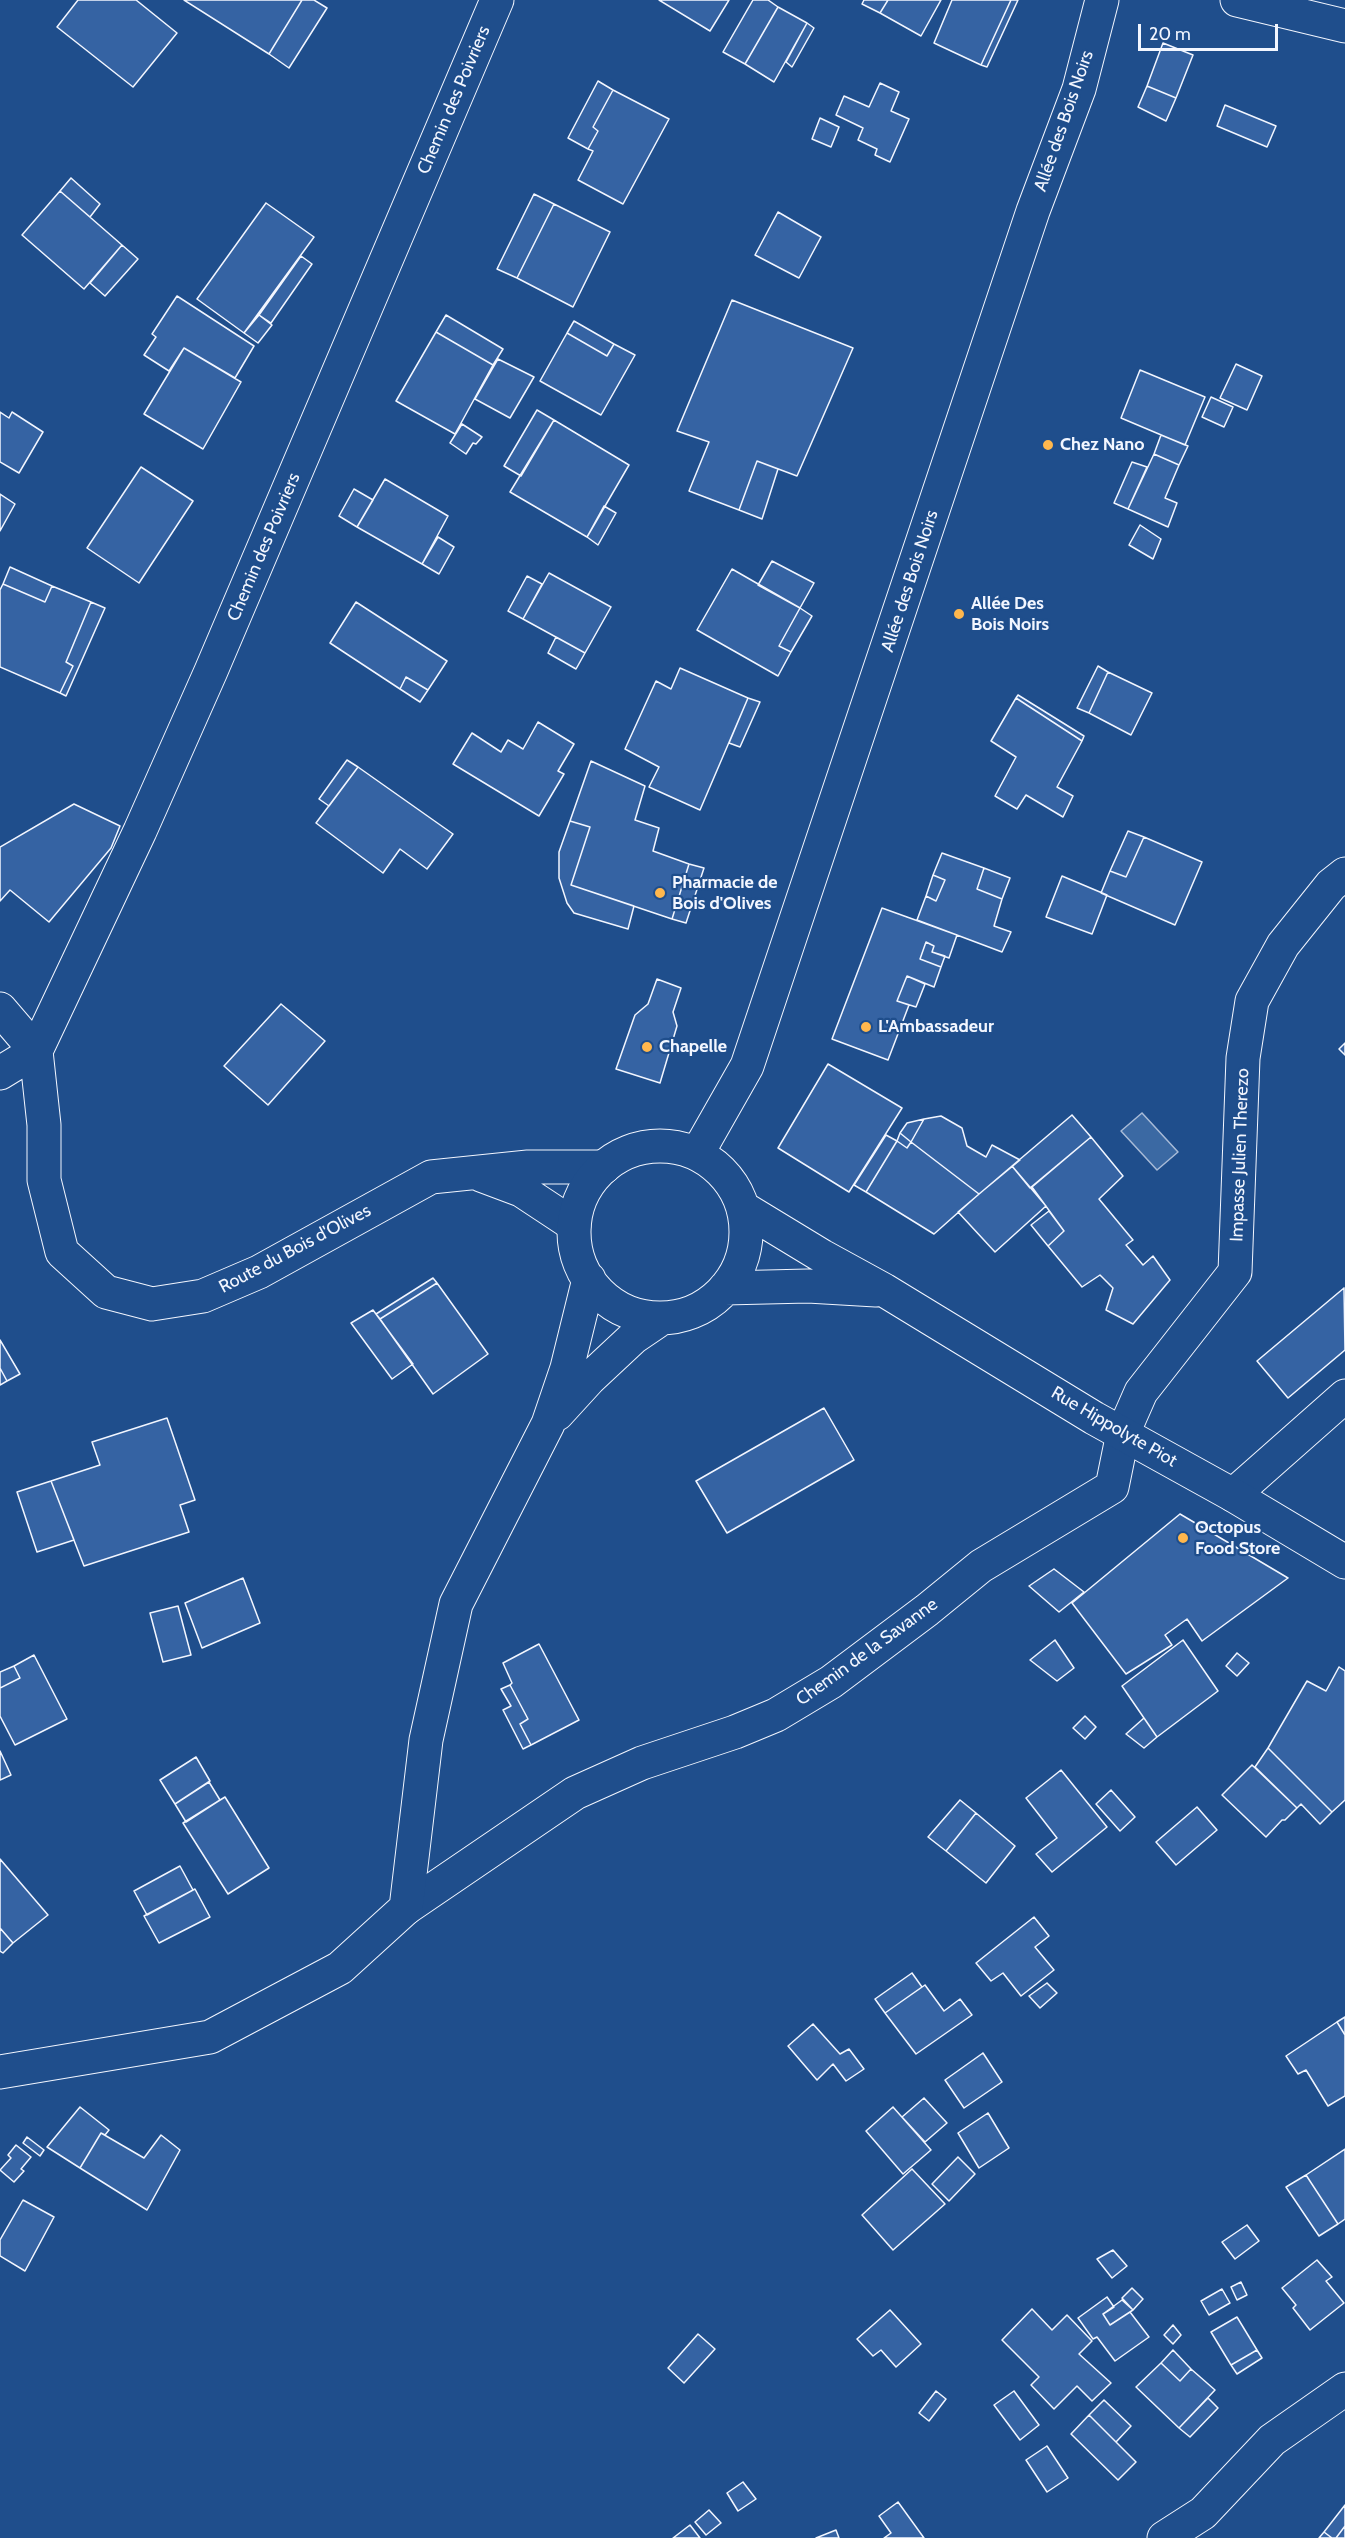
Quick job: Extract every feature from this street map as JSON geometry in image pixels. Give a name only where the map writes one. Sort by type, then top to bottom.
[{"type":"street","name":"Chemin des Poivriers","points":[[36,1051],[140,831],[211,670],[497,0]]},
{"type":"street","name":"Allée des Bois Noirs","points":[[697,1154],[747,1065],[1033,211],[1079,89],[1102,0]]},
{"type":"street","points":[[1237,0],[1345,26]]},
{"type":"street","name":"Impasse Julien Therezo","points":[[1123,1433],[1142,1392],[1235,1272],[1243,1058],[1252,1001],[1283,945],[1331,885],[1345,874]]},
{"type":"street","points":[[0,1009],[36,1051],[0,1073]]},
{"type":"street","name":"Route du Bois d'Olives","points":[[36,1051],[45,1125],[44,1180],[62,1252],[106,1292],[152,1304],[203,1296],[259,1272],[430,1177],[528,1167],[604,1167]]},
{"type":"street","points":[[649,1147],[673,1147],[697,1154],[718,1168],[733,1186],[743,1208],[746,1229],[745,1250],[737,1270],[725,1288],[707,1304],[693,1311],[662,1318],[640,1315],[621,1308],[603,1296],[589,1280],[580,1263],[575,1244],[574,1225],[578,1203],[589,1184],[604,1167],[625,1154],[649,1147]]},
{"type":"street","name":"Route du Bois d'Olives","points":[[474,1172],[521,1190],[574,1225]]},
{"type":"street","name":"Rue Hippolyte Piot","points":[[743,1208],[884,1290],[1094,1418],[1233,1495],[1345,1562]]},
{"type":"street","points":[[406,1908],[426,1740],[456,1604],[548,1424],[567,1368],[589,1280]]},
{"type":"street","name":"Rue Hippolyte Piot","points":[[725,1288],[808,1286],[884,1290]]},
{"type":"street","points":[[548,1424],[589,1379],[634,1337],[662,1318]]},
{"type":"street","points":[[1233,1495],[1345,1396]]},
{"type":"street","name":"Chemin de la Savanne","points":[[0,2072],[210,2037],[340,1968],[406,1908],[575,1793],[642,1763],[776,1715],[831,1682],[981,1566],[1112,1487],[1123,1433]]},
{"type":"street","points":[[1164,2538],[1203,2513],[1272,2440],[1345,2389]]},
{"type":"water","points":[[1142,1113],[1178,1152],[1157,1170],[1121,1131]]},
{"type":"building","points":[[78,0],[136,0],[177,33],[133,87],[57,27]]},
{"type":"building","points":[[184,0],[302,0],[269,54]]},
{"type":"building","points":[[302,0],[314,0],[327,8],[289,68],[269,54]]},
{"type":"building","points":[[659,0],[729,0],[710,31]]},
{"type":"building","points":[[753,0],[768,0],[778,7],[745,64],[723,52]]},
{"type":"building","points":[[864,0],[888,0],[880,13],[862,4]]},
{"type":"building","points":[[888,0],[941,0],[921,36],[880,13]]},
{"type":"building","points":[[952,0],[1011,0],[981,65],[934,43]]},
{"type":"building","points":[[1011,0],[1018,0],[987,67],[981,65]]},
{"type":"building","points":[[778,7],[807,23],[774,82],[745,64]]},
{"type":"building","points":[[807,23],[814,28],[792,67],[786,62]]},
{"type":"building","points":[[1163,43],[1193,55],[1176,98],[1147,86]]},
{"type":"building","points":[[598,81],[613,90],[593,127],[598,131],[588,149],[568,138]]},
{"type":"building","points":[[880,83],[899,92],[891,111],[909,119],[890,162],[875,155],[877,149],[858,140],[863,128],[836,115],[844,96],[869,107]]},
{"type":"building","points":[[1147,86],[1176,98],[1166,121],[1138,107]]},
{"type":"building","points":[[613,90],[669,119],[623,204],[578,180],[593,151],[588,149],[598,131],[593,127]]},
{"type":"building","points":[[1225,105],[1276,126],[1267,147],[1217,126]]},
{"type":"building","points":[[820,118],[839,127],[831,147],[812,139]]},
{"type":"building","points":[[71,178],[100,204],[90,217],[60,191]]},
{"type":"building","points":[[60,191],[122,245],[84,289],[22,235]]},
{"type":"building","points":[[534,194],[554,204],[517,278],[497,269]]},
{"type":"building","points":[[266,203],[314,237],[244,333],[197,299]]},
{"type":"building","points":[[554,204],[610,232],[573,307],[517,278]]},
{"type":"building","points":[[778,212],[821,237],[799,278],[755,255]]},
{"type":"building","points":[[122,245],[138,259],[105,296],[90,283]]},
{"type":"building","points":[[301,256],[312,264],[271,323],[259,315]]},
{"type":"building","points":[[177,296],[254,346],[235,378],[184,348],[169,371],[144,355],[156,337],[152,334]]},
{"type":"building","points":[[732,300],[853,348],[797,476],[757,461],[739,510],[689,491],[709,442],[677,431]]},
{"type":"building","points":[[259,315],[272,325],[258,343],[244,333]]},
{"type":"building","points":[[446,315],[503,349],[493,365],[436,332]]},
{"type":"building","points":[[574,321],[614,344],[607,356],[567,333]]},
{"type":"building","points":[[436,332],[493,365],[455,434],[396,401]]},
{"type":"building","points":[[567,333],[607,356],[614,344],[635,355],[601,415],[540,381]]},
{"type":"building","points":[[184,348],[241,382],[203,449],[144,414]]},
{"type":"building","points":[[498,359],[534,377],[510,418],[475,399]]},
{"type":"building","points":[[1236,364],[1262,376],[1247,410],[1220,398]]},
{"type":"building","points":[[1140,370],[1205,397],[1185,445],[1121,418]]},
{"type":"building","points":[[1211,397],[1233,407],[1224,427],[1202,417]]},
{"type":"building","points":[[537,410],[554,420],[521,476],[504,466]]},
{"type":"building","points":[[0,412],[9,418],[12,412],[43,432],[19,473],[0,462]]},
{"type":"building","points":[[554,420],[629,465],[587,537],[510,492]]},
{"type":"building","points":[[462,424],[482,437],[476,444],[473,443],[466,454],[450,443]]},
{"type":"building","points":[[1161,435],[1188,446],[1179,465],[1154,454]]},
{"type":"building","points":[[1154,454],[1179,465],[1165,498],[1177,503],[1168,527],[1128,509]]},
{"type":"building","points":[[757,461],[778,469],[762,519],[739,510]]},
{"type":"building","points":[[1132,462],[1147,467],[1128,509],[1114,503]]},
{"type":"building","points":[[141,467],[193,501],[139,583],[87,548]]},
{"type":"building","points":[[385,479],[448,516],[422,564],[357,527]]},
{"type":"building","points":[[354,489],[373,500],[357,527],[339,516]]},
{"type":"building","points":[[0,494],[15,504],[0,531]]},
{"type":"building","points":[[604,506],[616,513],[598,545],[587,537]]},
{"type":"building","points":[[1140,525],[1161,539],[1153,559],[1129,545]]},
{"type":"building","points":[[438,537],[454,547],[439,574],[422,564]]},
{"type":"building","points":[[772,561],[814,583],[800,608],[758,585]]},
{"type":"building","points":[[10,567],[52,586],[45,602],[3,584]]},
{"type":"building","points":[[732,569],[800,608],[779,646],[791,652],[778,676],[697,630]]},
{"type":"building","points":[[549,573],[611,607],[585,653],[523,619]]},
{"type":"building","points":[[527,576],[542,584],[523,619],[508,611]]},
{"type":"building","points":[[3,584],[45,602],[52,586],[91,602],[66,662],[73,666],[60,693],[0,667],[0,590]]},
{"type":"building","points":[[91,602],[105,608],[66,696],[60,693],[73,666],[66,662]]},
{"type":"building","points":[[356,602],[447,661],[428,690],[406,677],[400,689],[330,643]]},
{"type":"building","points":[[800,608],[812,616],[791,652],[779,646]]},
{"type":"building","points":[[556,637],[585,653],[576,669],[548,653]]},
{"type":"building","points":[[1098,666],[1108,672],[1089,713],[1077,708]]},
{"type":"building","points":[[680,668],[748,698],[700,810],[649,787],[659,767],[625,749],[656,681],[671,689]]},
{"type":"building","points":[[1108,672],[1152,693],[1131,735],[1089,713]]},
{"type":"building","points":[[406,677],[428,690],[420,702],[400,689]]},
{"type":"building","points":[[1018,695],[1084,736],[1082,741],[1016,698]]},
{"type":"building","points":[[748,698],[760,702],[740,747],[729,743]]},
{"type":"building","points":[[1016,698],[1082,741],[1057,787],[1073,796],[1063,817],[1026,795],[1017,809],[995,796],[1016,757],[991,741]]},
{"type":"building","points":[[538,722],[574,744],[558,771],[564,774],[539,816],[453,764],[472,733],[501,752],[508,740],[523,749]]},
{"type":"building","points":[[347,760],[358,767],[329,806],[319,799]]},
{"type":"building","points":[[591,761],[645,786],[635,820],[659,828],[653,851],[689,864],[672,919],[571,885],[590,827],[570,821]]},
{"type":"building","points":[[358,767],[453,834],[427,869],[400,849],[383,873],[316,823]]},
{"type":"building","points":[[74,804],[120,826],[111,848],[49,922],[10,890],[0,901],[0,847]]},
{"type":"building","points":[[570,821],[590,827],[571,885],[634,906],[628,929],[574,913],[567,903],[559,878],[559,852]]},
{"type":"building","points":[[1128,831],[1144,837],[1126,877],[1110,871]]},
{"type":"building","points":[[1144,837],[1202,862],[1175,925],[1101,893],[1110,871],[1126,877]]},
{"type":"building","points":[[942,853],[984,868],[977,889],[1002,899],[994,926],[1011,932],[1002,952],[917,920],[926,896],[936,901],[945,880],[933,875]]},
{"type":"building","points":[[689,864],[704,868],[686,923],[672,919]]},
{"type":"building","points":[[984,868],[1010,878],[1002,899],[977,889]]},
{"type":"building","points":[[933,875],[945,880],[936,901],[926,896]]},
{"type":"building","points":[[1062,876],[1107,895],[1092,934],[1046,917]]},
{"type":"building","points":[[882,908],[957,935],[949,958],[932,952],[934,946],[926,942],[920,959],[941,967],[934,987],[907,976],[897,1001],[909,1005],[888,1060],[832,1039]]},
{"type":"building","points":[[926,942],[934,946],[932,952],[945,956],[941,967],[920,959]]},
{"type":"building","points":[[907,976],[925,984],[916,1007],[897,1001]]},
{"type":"building","name":"Chapelle","points":[[657,979],[681,988],[673,1012],[677,1026],[660,1083],[616,1069],[635,1015],[648,1004]]},
{"type":"building","points":[[281,1004],[325,1041],[268,1105],[224,1066]]},
{"type":"building","points":[[1345,1043],[1345,1055],[1339,1049]]},
{"type":"building","points":[[828,1064],[902,1108],[849,1192],[778,1148]]},
{"type":"building","points":[[1072,1115],[1091,1137],[1030,1188],[1012,1166]]},
{"type":"building","points":[[941,1116],[962,1128],[967,1146],[986,1157],[992,1145],[1020,1160],[979,1194],[911,1142],[924,1119]]},
{"type":"building","points":[[924,1119],[911,1142],[900,1133],[907,1123]]},
{"type":"building","points":[[900,1133],[911,1142],[907,1148],[897,1141]]},
{"type":"building","points":[[886,1135],[897,1141],[866,1192],[854,1185]]},
{"type":"building","points":[[1091,1137],[1123,1176],[1099,1199],[1133,1240],[1126,1245],[1143,1265],[1153,1256],[1170,1280],[1133,1324],[1106,1310],[1113,1288],[1100,1275],[1082,1287],[1048,1246],[1064,1231],[1032,1187]]},
{"type":"building","points":[[897,1141],[907,1148],[911,1142],[979,1194],[934,1234],[866,1192]]},
{"type":"building","points":[[1012,1166],[1046,1206],[995,1252],[958,1212]]},
{"type":"building","points":[[1049,1211],[1064,1231],[1048,1246],[1031,1225]]},
{"type":"building","points":[[433,1278],[437,1283],[380,1319],[376,1314]]},
{"type":"building","points":[[437,1283],[488,1354],[433,1394],[380,1319]]},
{"type":"building","points":[[1344,1288],[1345,1350],[1288,1398],[1257,1361]]},
{"type":"building","points":[[373,1310],[413,1364],[392,1379],[351,1323]]},
{"type":"building","points":[[0,1340],[20,1374],[7,1381],[0,1368]]},
{"type":"building","points":[[0,1368],[7,1381],[0,1385]]},
{"type":"building","points":[[824,1408],[854,1460],[727,1533],[696,1481]]},
{"type":"building","points":[[167,1418],[195,1500],[180,1505],[189,1532],[84,1566],[51,1481],[100,1465],[92,1442]]},
{"type":"building","points":[[51,1481],[74,1540],[37,1552],[17,1492]]},
{"type":"building","points":[[1180,1514],[1288,1578],[1202,1641],[1187,1619],[1165,1635],[1172,1645],[1126,1674],[1072,1603]]},
{"type":"building","points":[[1054,1569],[1084,1592],[1059,1612],[1029,1586]]},
{"type":"building","points":[[243,1578],[260,1623],[202,1648],[185,1603]]},
{"type":"building","points":[[178,1606],[191,1655],[163,1662],[150,1613]]},
{"type":"building","points":[[1055,1640],[1074,1668],[1057,1681],[1030,1660]]},
{"type":"building","points":[[1183,1640],[1218,1691],[1157,1737],[1122,1686]]},
{"type":"building","points":[[539,1644],[579,1720],[531,1745],[520,1724],[528,1719],[510,1685],[512,1683],[503,1663]]},
{"type":"building","points":[[1237,1653],[1249,1663],[1237,1676],[1226,1666]]},
{"type":"building","points":[[34,1655],[67,1719],[15,1745],[0,1716],[0,1688],[20,1678],[14,1666]]},
{"type":"building","points":[[14,1666],[20,1678],[0,1688],[0,1672]]},
{"type":"building","points":[[1339,1667],[1345,1671],[1345,1800],[1332,1812],[1268,1748],[1307,1681],[1326,1691]]},
{"type":"building","points":[[510,1685],[528,1719],[520,1724],[531,1745],[523,1749],[503,1710],[511,1706],[501,1689]]},
{"type":"building","points":[[1085,1716],[1096,1727],[1085,1739],[1073,1728]]},
{"type":"building","points":[[1144,1718],[1157,1737],[1144,1748],[1126,1734]]},
{"type":"building","points":[[1268,1748],[1332,1812],[1320,1824],[1301,1804],[1297,1808],[1255,1767]]},
{"type":"building","points":[[0,1751],[11,1775],[0,1780]]},
{"type":"building","points":[[196,1757],[210,1781],[175,1804],[160,1780]]},
{"type":"building","points":[[1252,1765],[1297,1808],[1266,1837],[1222,1795]]},
{"type":"building","points":[[1061,1770],[1107,1827],[1052,1872],[1036,1854],[1057,1838],[1026,1798]]},
{"type":"building","points":[[209,1782],[220,1800],[186,1822],[175,1804]]},
{"type":"building","points":[[1111,1790],[1135,1817],[1120,1831],[1096,1804]]},
{"type":"building","points":[[225,1797],[269,1868],[228,1894],[183,1823]]},
{"type":"building","points":[[960,1800],[976,1813],[946,1851],[928,1837]]},
{"type":"building","points":[[1197,1807],[1217,1830],[1176,1865],[1156,1842]]},
{"type":"building","points":[[976,1813],[1015,1846],[986,1883],[946,1851]]},
{"type":"building","points":[[0,1859],[48,1915],[13,1943],[0,1928]]},
{"type":"building","points":[[180,1866],[193,1890],[147,1915],[134,1891]]},
{"type":"building","points":[[195,1889],[210,1917],[159,1943],[144,1916]]},
{"type":"building","points":[[1034,1917],[1049,1936],[1035,1947],[1054,1970],[1021,1996],[1003,1973],[991,1981],[976,1963]]},
{"type":"building","points":[[0,1928],[13,1943],[3,1953],[0,1951]]},
{"type":"building","points":[[912,1973],[922,1987],[885,2013],[875,1999]]},
{"type":"building","points":[[1047,1983],[1057,1993],[1040,2008],[1029,1996]]},
{"type":"building","points":[[925,1985],[944,2011],[960,1999],[972,2015],[916,2054],[885,2013]]},
{"type":"building","points":[[1345,2017],[1345,2035],[1337,2022]]},
{"type":"building","points":[[1337,2022],[1345,2035],[1345,2096],[1328,2106],[1306,2070],[1298,2074],[1286,2056]]},
{"type":"building","points":[[813,2024],[840,2054],[849,2049],[864,2069],[846,2081],[833,2064],[817,2080],[788,2046]]},
{"type":"building","points":[[983,2053],[1002,2082],[964,2108],[945,2080]]},
{"type":"building","points":[[924,2098],[947,2123],[925,2142],[902,2117]]},
{"type":"building","points":[[80,2107],[109,2130],[105,2135],[101,2133],[80,2168],[47,2147]]},
{"type":"building","points":[[893,2107],[931,2150],[903,2174],[866,2131]]},
{"type":"building","points":[[988,2113],[1009,2148],[979,2168],[958,2133]]},
{"type":"building","points":[[101,2133],[144,2158],[161,2135],[180,2150],[147,2210],[80,2168]]},
{"type":"building","points":[[27,2137],[44,2150],[40,2156],[23,2143]]},
{"type":"building","points":[[16,2145],[31,2157],[21,2169],[24,2171],[14,2182],[0,2170],[11,2158],[8,2155]]},
{"type":"building","points":[[1345,2149],[1345,2219],[1338,2224],[1306,2175]]},
{"type":"building","points":[[958,2157],[975,2174],[949,2201],[932,2184]]},
{"type":"building","points":[[912,2169],[945,2204],[893,2250],[862,2215]]},
{"type":"building","points":[[1306,2175],[1338,2224],[1319,2236],[1286,2187]]},
{"type":"building","points":[[23,2200],[54,2217],[25,2271],[0,2256],[0,2240]]},
{"type":"building","points":[[1247,2225],[1259,2241],[1235,2259],[1222,2242]]},
{"type":"building","points":[[1113,2250],[1127,2266],[1112,2278],[1097,2259]]},
{"type":"building","points":[[1317,2260],[1332,2277],[1326,2281],[1344,2303],[1310,2330],[1293,2308],[1296,2305],[1282,2288]]},
{"type":"building","points":[[1241,2282],[1247,2295],[1237,2300],[1231,2287]]},
{"type":"building","points":[[1132,2288],[1143,2299],[1133,2310],[1122,2298]]},
{"type":"building","points":[[1222,2289],[1230,2303],[1209,2315],[1201,2301]]},
{"type":"building","points":[[1107,2297],[1114,2307],[1103,2314],[1110,2325],[1130,2312],[1149,2337],[1115,2361],[1097,2337],[1093,2339],[1078,2318]]},
{"type":"building","points":[[1122,2300],[1133,2310],[1110,2325],[1103,2314]]},
{"type":"building","points":[[1032,2309],[1052,2330],[1067,2315],[1092,2341],[1079,2354],[1111,2383],[1092,2401],[1077,2386],[1054,2409],[1031,2385],[1039,2377],[1002,2340]]},
{"type":"building","points":[[890,2310],[921,2344],[896,2367],[881,2350],[873,2356],[857,2339]]},
{"type":"building","points":[[1237,2317],[1257,2350],[1231,2365],[1211,2332]]},
{"type":"building","points":[[1173,2325],[1181,2335],[1173,2344],[1164,2335]]},
{"type":"building","points":[[698,2334],[715,2349],[684,2383],[668,2368]]},
{"type":"building","points":[[1173,2350],[1191,2369],[1180,2381],[1161,2363]]},
{"type":"building","points":[[1257,2350],[1262,2358],[1237,2374],[1231,2365]]},
{"type":"building","points":[[1161,2363],[1180,2381],[1191,2369],[1215,2390],[1179,2428],[1136,2387]]},
{"type":"building","points":[[936,2391],[946,2399],[929,2421],[919,2413]]},
{"type":"building","points":[[1014,2391],[1039,2425],[1020,2440],[994,2405]]},
{"type":"building","points":[[1208,2398],[1218,2408],[1190,2437],[1179,2428]]},
{"type":"building","points":[[1104,2400],[1131,2426],[1116,2442],[1089,2415]]},
{"type":"building","points":[[1089,2415],[1136,2462],[1118,2480],[1071,2434]]},
{"type":"building","points":[[1047,2446],[1068,2478],[1047,2492],[1026,2460]]},
{"type":"building","points":[[743,2482],[756,2499],[738,2511],[727,2493]]},
{"type":"building","points":[[898,2502],[924,2538],[884,2538],[891,2533],[879,2516]]},
{"type":"building","points":[[1345,2505],[1345,2526],[1336,2538],[1332,2538],[1324,2532]]},
{"type":"building","points":[[709,2510],[721,2523],[706,2535],[695,2522]]},
{"type":"building","points":[[690,2525],[700,2538],[673,2538]]},
{"type":"building","points":[[1345,2526],[1345,2538],[1336,2538]]},
{"type":"building","points":[[836,2530],[839,2538],[816,2538]]},
{"type":"building","points":[[1324,2532],[1332,2538],[1319,2538]]},
{"type":"place","name":"Chez Nano","points":[[1048,445]]},
{"type":"place","name":"Allée Des Bois Noirs","points":[[959,614]]},
{"type":"place","name":"Pharmacie de Bois d'Olives","points":[[660,893]]},
{"type":"place","name":"L'Ambassadeur","points":[[866,1027]]},
{"type":"place","name":"Chapelle","points":[[647,1047]]},
{"type":"place","name":"Octopus Food Store","points":[[1183,1538]]}]
